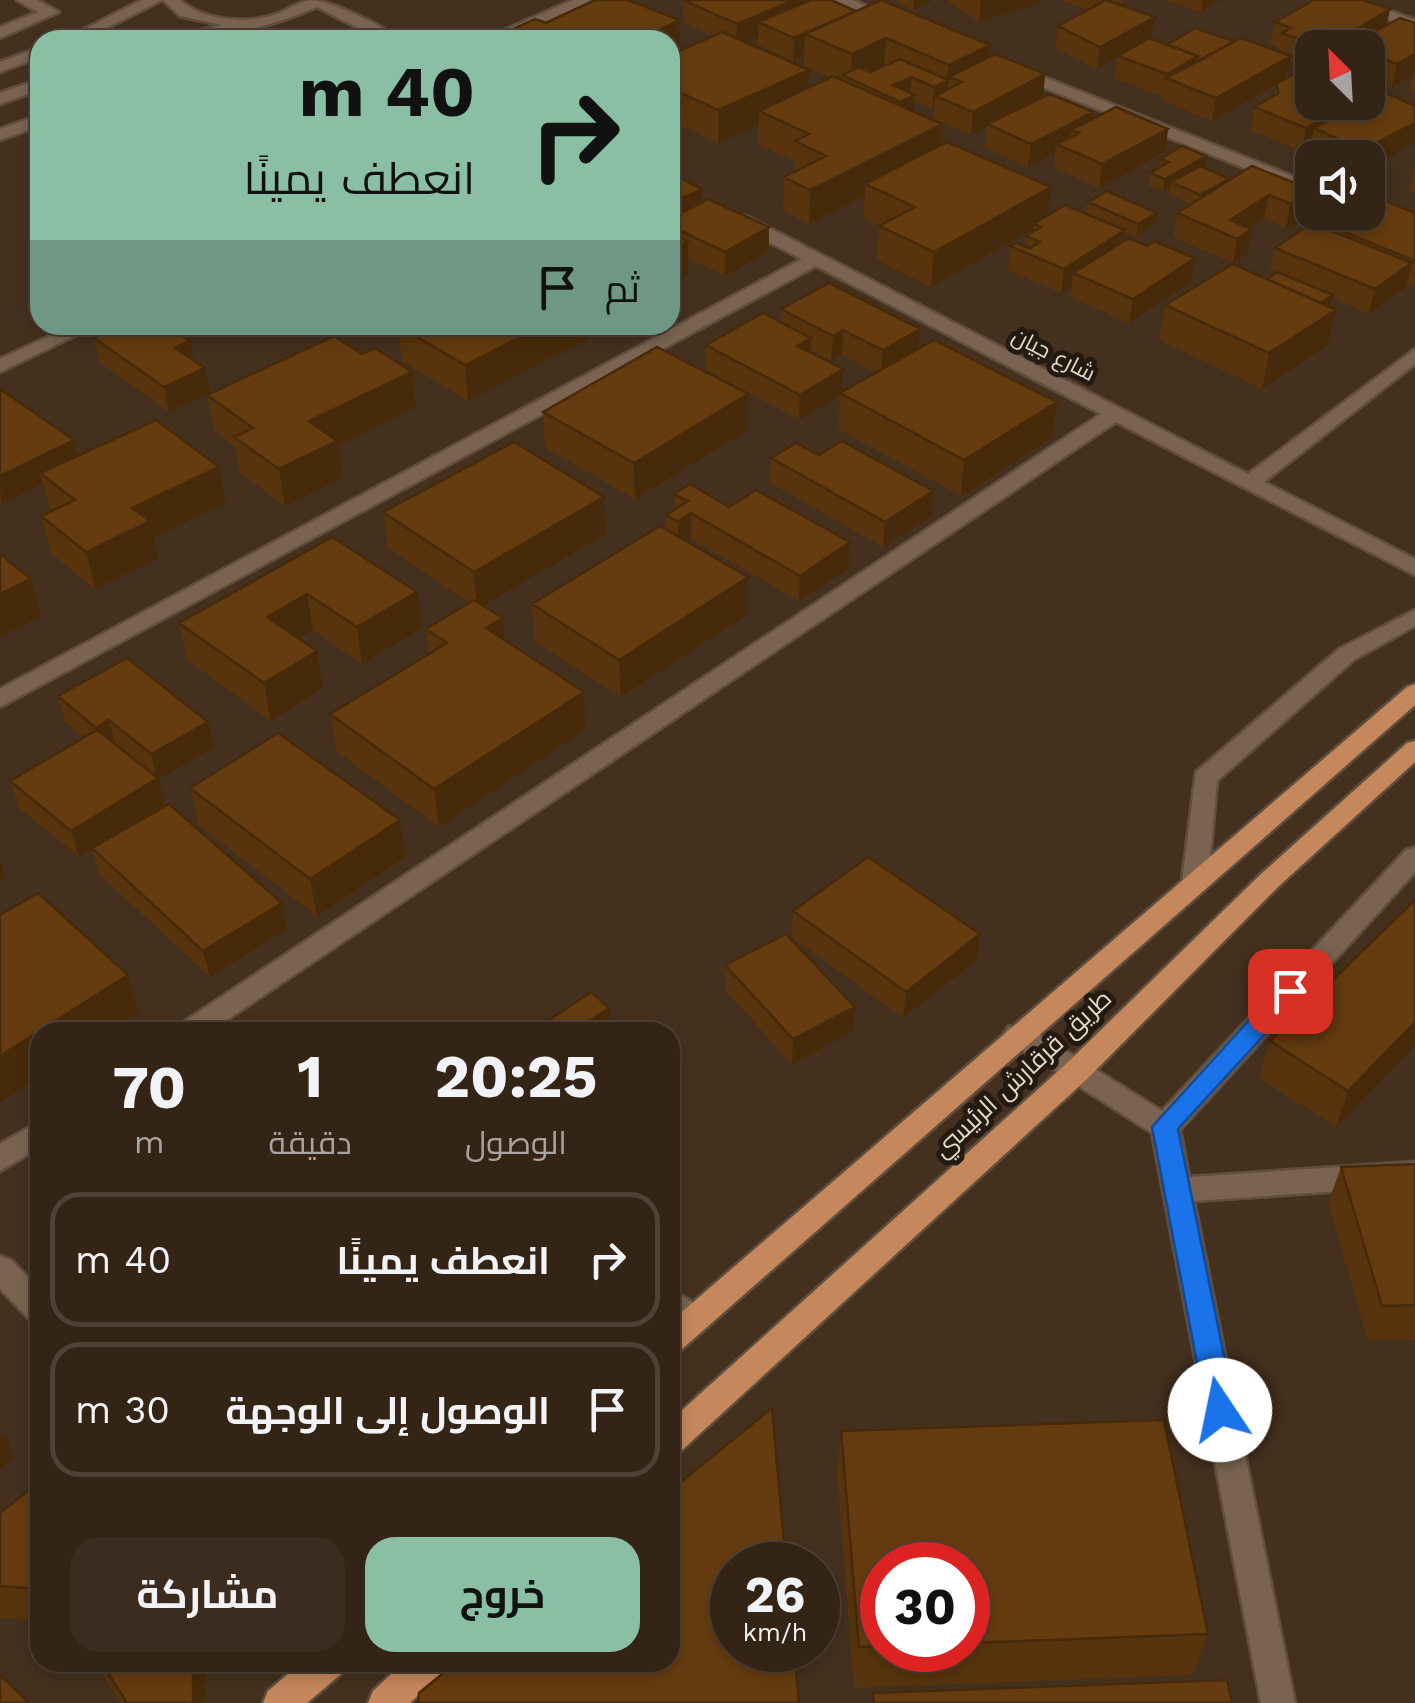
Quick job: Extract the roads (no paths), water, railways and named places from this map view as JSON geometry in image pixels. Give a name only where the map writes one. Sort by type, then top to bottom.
[{"type":"main road","name":"طريق قرقارش الرئيسي","points":[[682,1310],[1018,1034],[1415,692]]},
{"type":"main road","name":"طريق قرقارش الرئيسي","points":[[680,1432],[1076,1072],[1270,880],[1415,749]]},
{"type":"main road","points":[[280,1703],[317,1672]]},
{"type":"main road","points":[[385,1703],[418,1672]]},
{"type":"street","points":[[0,33],[51,12],[25,0]]},
{"type":"street","points":[[92,30],[154,0]]},
{"type":"street","points":[[171,0],[200,18],[260,21]]},
{"type":"street","points":[[514,30],[586,0]]},
{"type":"street","points":[[840,0],[913,29]]},
{"type":"street","points":[[1344,0],[1415,25]]},
{"type":"street","points":[[217,30],[294,14],[320,1],[373,30]]},
{"type":"street","points":[[0,66],[30,56]]},
{"type":"street","points":[[1004,66],[1295,183]]},
{"type":"street","points":[[0,100],[30,88]]},
{"type":"street","points":[[0,135],[30,124]]},
{"type":"street","name":"شارع جيان","points":[[718,209],[1415,568]]},
{"type":"street","points":[[680,332],[816,259]]},
{"type":"street","points":[[0,366],[67,335]]},
{"type":"street","points":[[0,699],[675,335]]},
{"type":"street","points":[[1250,483],[1415,355]]},
{"type":"street","points":[[204,1022],[1115,414]]},
{"type":"street","points":[[1195,881],[1205,778],[1348,654],[1415,617]]},
{"type":"street","points":[[1164,1127],[1415,856]]},
{"type":"street","points":[[1018,1034],[1164,1127],[1278,1703]]},
{"type":"street","points":[[0,1158],[30,1138]]},
{"type":"street","points":[[1177,1190],[1415,1174]]},
{"type":"street","points":[[0,1268],[30,1300]]}]
